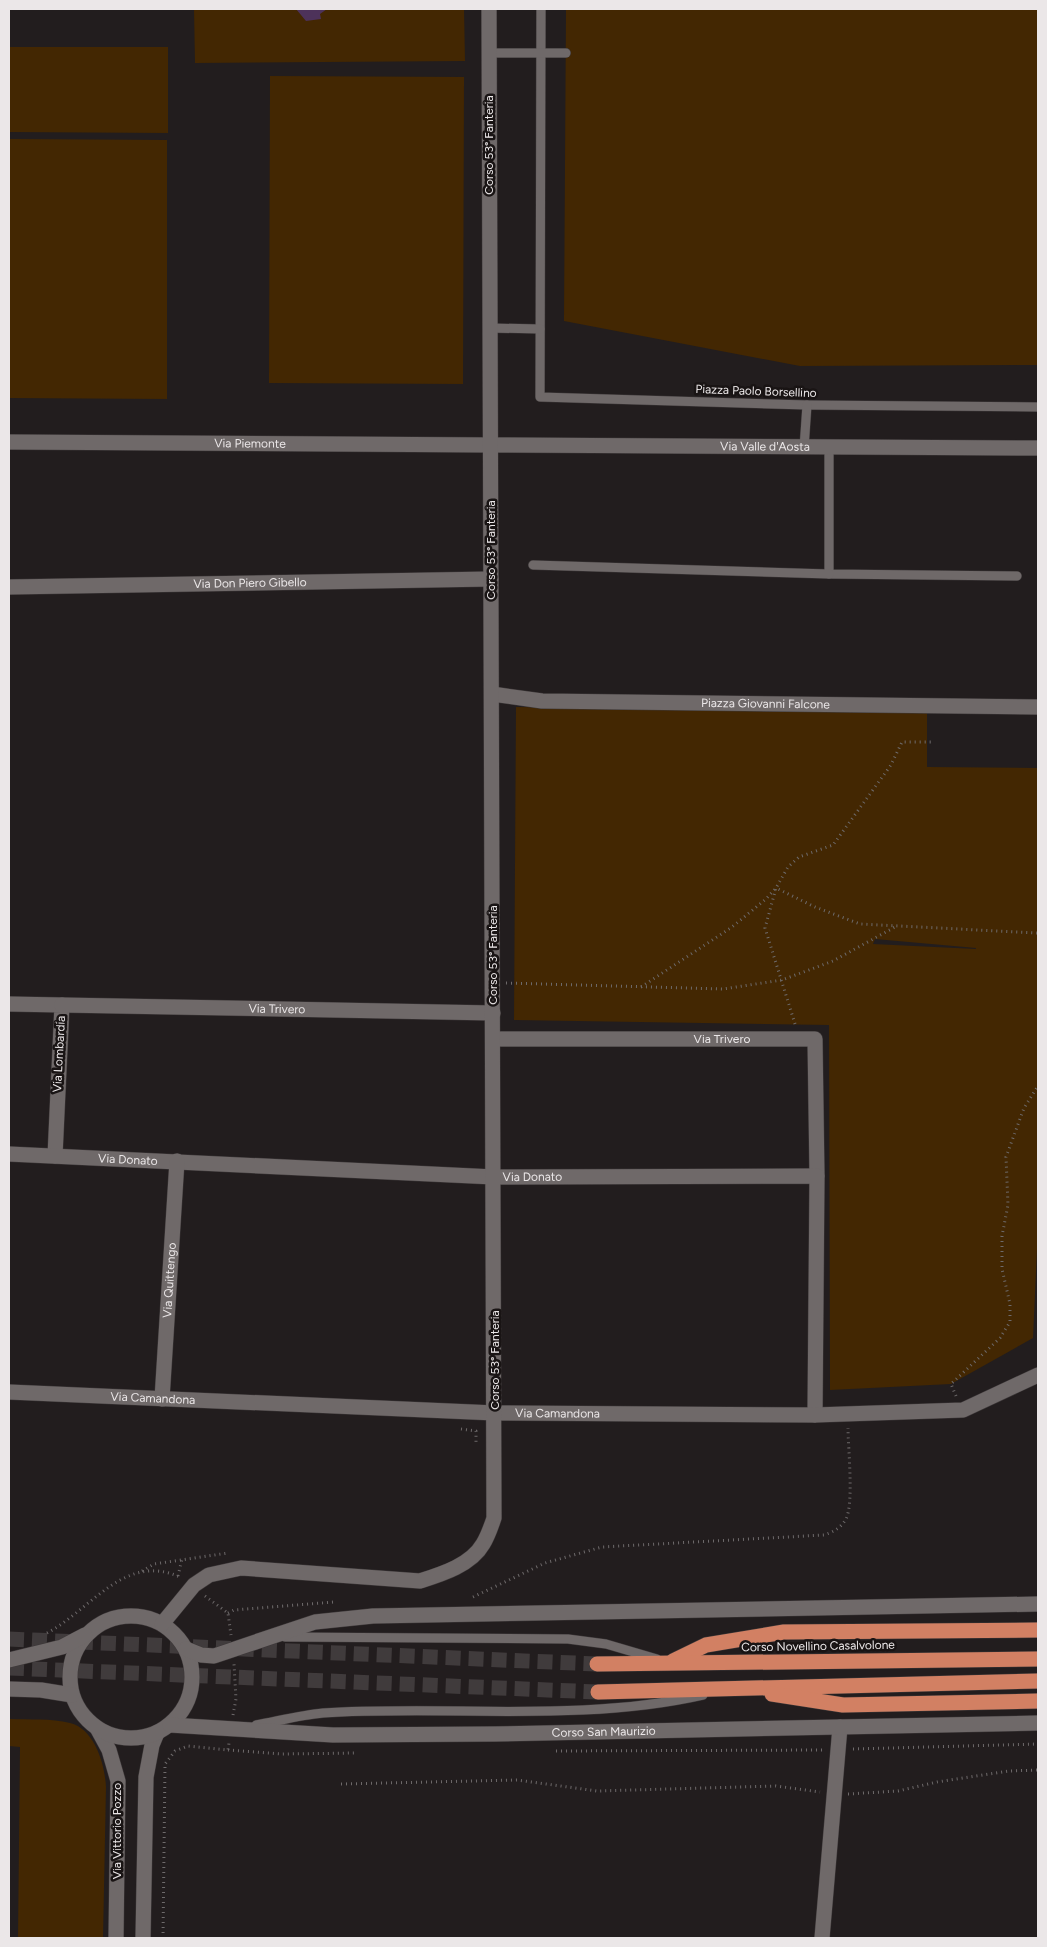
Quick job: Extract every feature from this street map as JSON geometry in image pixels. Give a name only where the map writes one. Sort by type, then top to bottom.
[{"type":"highway","points":[[669,1663],[706,1645],[784,1632],[1038,1630]]},
{"type":"highway","name":"Corso Novellino Casalvolone","points":[[598,1664],[1038,1659]]},
{"type":"highway","points":[[598,1692],[1038,1681]]},
{"type":"highway","points":[[734,1688],[843,1705],[1038,1701]]},
{"type":"street","name":"Corso 53° Fanteria","points":[[162,1624],[194,1585],[209,1575],[241,1568],[420,1580],[444,1574],[466,1561],[482,1545],[494,1518],[489,9]]},
{"type":"street","name":"Via Piemonte","points":[[9,442],[491,445]]},
{"type":"street","name":"Via Valle d'Aosta","points":[[491,445],[1038,448]]},
{"type":"street","name":"Via Don Piero Gibello","points":[[9,587],[491,579]]},
{"type":"street","name":"Piazza Giovanni Falcone","points":[[492,694],[542,701],[1038,707]]},
{"type":"street","name":"Via Lombardia","points":[[9,1004],[62,1005],[55,1156]]},
{"type":"street","name":"Via Trivero","points":[[62,1005],[493,1013]]},
{"type":"street","name":"Via Trivero","points":[[493,1039],[815,1039],[817,1176]]},
{"type":"street","name":"Via Donato","points":[[9,1154],[494,1177],[817,1176]]},
{"type":"street","name":"Via Quittengo","points":[[162,1399],[177,1162]]},
{"type":"street","points":[[815,1415],[817,1176]]},
{"type":"street","name":"Via Camandona","points":[[9,1392],[495,1413],[815,1415],[963,1410],[1038,1375]]},
{"type":"street","points":[[186,1649],[201,1655],[214,1656],[315,1622],[373,1616],[1038,1604]]},
{"type":"street","points":[[9,1660],[62,1647],[86,1634],[99,1624],[114,1618],[130,1615],[146,1617],[162,1624],[176,1635],[186,1649],[191,1665],[192,1682],[189,1698],[181,1712],[170,1724],[157,1733],[142,1737],[126,1738],[111,1735],[97,1728],[86,1719],[72,1695],[69,1679],[71,1662],[76,1648],[86,1634]]},
{"type":"street","points":[[9,1689],[41,1690],[72,1695]]},
{"type":"street","name":"Corso San Maurizio","points":[[170,1724],[231,1730],[333,1735],[1038,1723]]},
{"type":"street","points":[[822,1938],[840,1727]]},
{"type":"street","name":"Via Vittorio Pozzo","points":[[97,1728],[109,1750],[118,1781],[116,1938]]},
{"type":"street","points":[[143,1938],[146,1777],[152,1745],[157,1733]]},
{"type":"lane","name":"Piazza Paolo Borsellino","points":[[541,9],[540,397],[807,405],[1038,406]]},
{"type":"lane","points":[[489,53],[566,53]]},
{"type":"lane","points":[[490,328],[540,329]]},
{"type":"lane","points":[[804,448],[807,405]]},
{"type":"lane","points":[[829,448],[829,574]]},
{"type":"lane","points":[[533,565],[829,574],[1017,576]]},
{"type":"lane","points":[[272,1636],[568,1639],[606,1644],[669,1663]]},
{"type":"lane","points":[[231,1730],[322,1714],[567,1710],[664,1704],[734,1688]]},
{"type":"path","points":[[640,988],[732,927],[766,899],[776,888],[788,867],[799,857],[833,845],[891,765],[902,742],[933,742]]},
{"type":"path","points":[[776,888],[815,907],[860,924],[1038,933]]},
{"type":"path","points":[[776,888],[765,928],[795,1021],[796,1039]]},
{"type":"path","points":[[493,983],[723,989],[782,980],[833,960],[895,927]]},
{"type":"path","points":[[963,1410],[951,1384],[1000,1338],[1010,1322],[1010,1304],[1002,1270],[1002,1236],[1008,1206],[1006,1157],[1024,1108],[1038,1086]]},
{"type":"path","points":[[461,1412],[460,1429],[476,1431],[476,1452]]},
{"type":"path","points":[[467,1598],[481,1595],[545,1563],[602,1547],[824,1535],[834,1531],[846,1519],[850,1504],[848,1414]]},
{"type":"path","points":[[45,1634],[60,1626],[121,1577],[142,1571],[154,1564],[182,1559],[236,1554]]},
{"type":"path","points":[[178,1576],[182,1559]]},
{"type":"path","points":[[142,1571],[159,1571],[178,1576],[194,1585],[228,1613],[236,1699],[228,1750]]},
{"type":"path","points":[[228,1613],[234,1610],[305,1603],[340,1602]]},
{"type":"path","points":[[552,1750],[838,1750],[1038,1744]]},
{"type":"path","points":[[163,1938],[166,1764],[175,1751],[188,1746],[282,1754],[358,1753]]},
{"type":"path","points":[[341,1784],[517,1780],[597,1791],[776,1786],[834,1794],[898,1792],[937,1782],[1009,1771],[1038,1770]]},
{"type":"shaded area","points":[[194,9],[464,9],[465,61],[195,63]]},
{"type":"shaded area","points":[[296,9],[327,9],[320,14],[321,19],[306,21]]},
{"type":"shaded area","points":[[566,9],[1038,9],[1038,365],[800,366],[564,321]]},
{"type":"shaded area","points":[[9,47],[168,47],[168,133],[9,132]]},
{"type":"shaded area","points":[[270,76],[464,77],[463,384],[269,383]]},
{"type":"shaded area","points":[[9,139],[167,140],[167,399],[9,398]]},
{"type":"shaded area","points":[[516,707],[927,713],[927,767],[1038,768],[1038,1227],[1033,1338],[951,1384],[830,1390],[829,1025],[514,1020]],"holes":[[[875,939],[976,949],[873,944]]]},
{"type":"shaded area","points":[[9,1719],[48,1720],[70,1723],[86,1732],[97,1749],[101,1759],[106,1787],[103,1938],[18,1938],[20,1747],[9,1746]]},
{"type":"tunnel","points":[[9,1639],[597,1664]]},
{"type":"tunnel","points":[[9,1668],[598,1692]]}]
